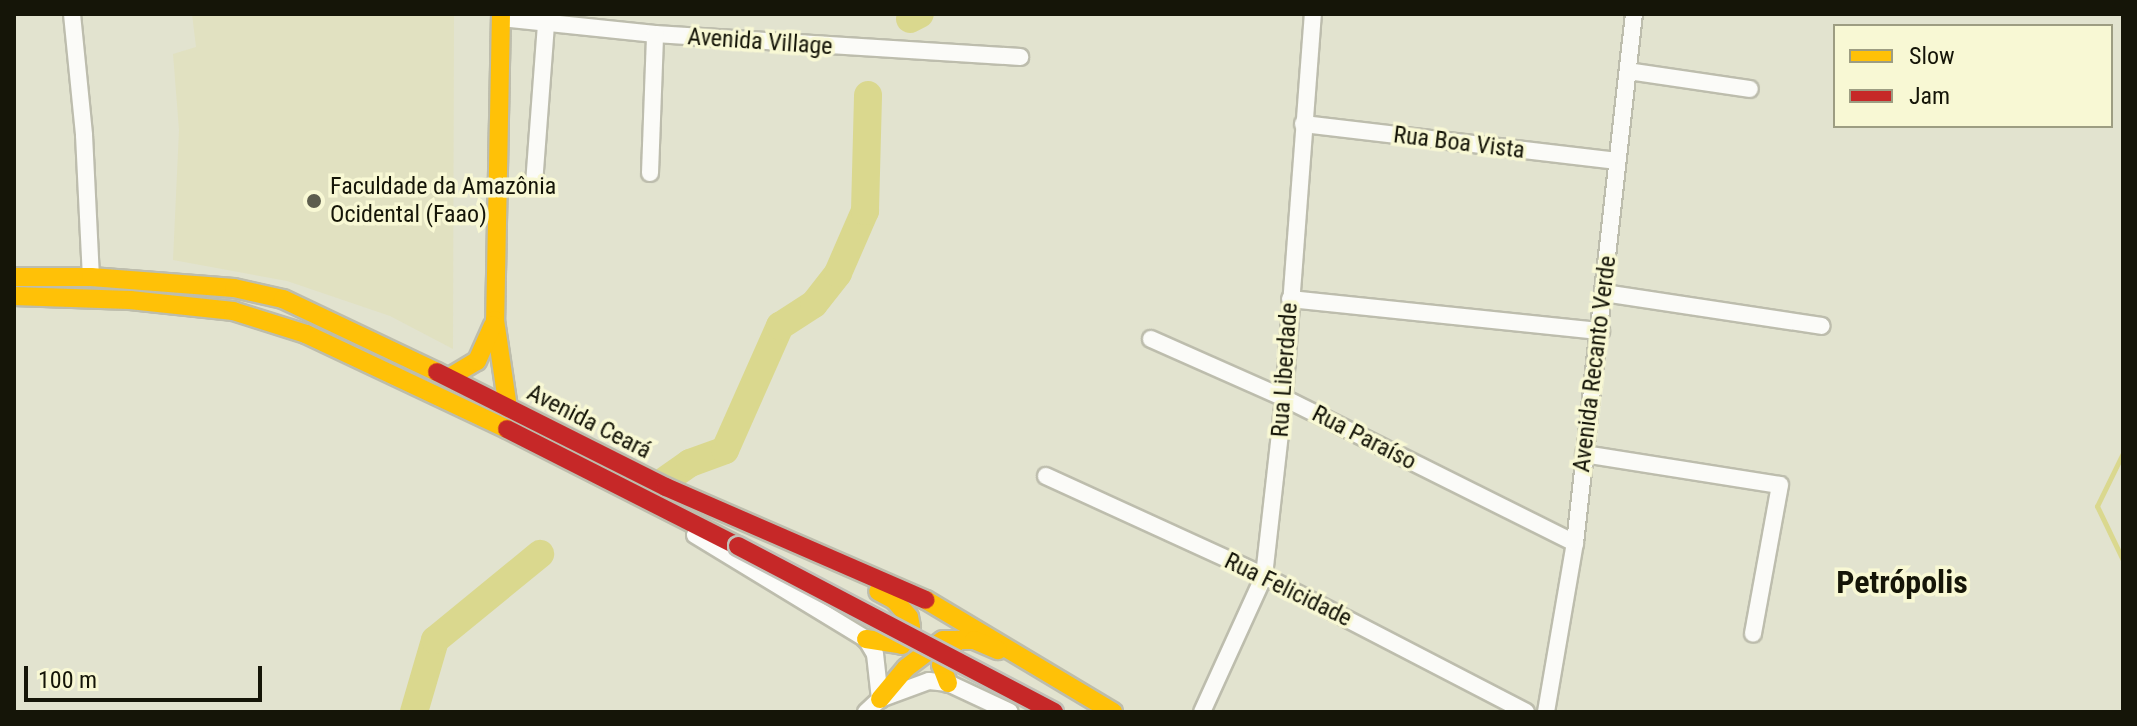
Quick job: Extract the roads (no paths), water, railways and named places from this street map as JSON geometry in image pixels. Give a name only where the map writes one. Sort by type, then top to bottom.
[{"type":"main road","points":[[501,16],[495,320],[508,408]]},
{"type":"main road","name":"Avenida Ceará","points":[[14,277],[91,277],[234,288],[283,299],[356,329],[666,487],[805,550],[938,605],[1113,712]]},
{"type":"main road","name":"Avenida Ceará","points":[[14,296],[130,300],[233,311],[282,326],[465,408],[738,546],[1054,712]]},
{"type":"main road","points":[[450,377],[477,361],[495,320]]},
{"type":"main road","points":[[805,550],[894,600],[909,617],[911,627],[902,645],[885,645],[866,639]]},
{"type":"main road","points":[[873,706],[925,651],[943,640],[974,640],[1047,672]]},
{"type":"main road","points":[[948,683],[941,665],[957,640]]},
{"type":"street","points":[[72,14],[84,135],[91,277]]},
{"type":"street","name":"Rua Liberdade","points":[[1202,712],[1264,576],[1284,398],[1313,14]]},
{"type":"street","name":"Avenida Recanto Verde","points":[[1546,712],[1575,543],[1634,14]]},
{"type":"street","name":"Avenida Village","points":[[501,16],[546,24],[655,34],[1020,57]]},
{"type":"street","points":[[534,184],[546,24]]},
{"type":"street","points":[[650,173],[655,34]]},
{"type":"street","points":[[1628,71],[1750,89]]},
{"type":"street","name":"Rua Boa Vista","points":[[1303,124],[1616,161]]},
{"type":"street","points":[[1604,293],[1822,326]]},
{"type":"street","points":[[1290,299],[1601,331]]},
{"type":"street","name":"Rua Paraíso","points":[[1151,339],[1284,398],[1575,543]]},
{"type":"street","points":[[1584,454],[1780,485],[1753,634]]},
{"type":"street","name":"Rua Felicidade","points":[[1046,476],[1264,576],[1526,712]]},
{"type":"street","name":"Avenida Ceará","points":[[670,511],[690,532],[866,639]]},
{"type":"street","points":[[866,639],[875,654],[873,706],[929,681],[948,683],[1010,712]]},
{"type":"waterway","points":[[910,19],[920,14]]},
{"type":"waterway","points":[[660,484],[690,463],[725,450],[780,326],[814,304],[838,273],[865,211],[868,95]]},
{"type":"waterway","points":[[2123,453],[2097,506],[2123,560]]},
{"type":"waterway","points":[[414,712],[435,640],[540,554]]},
{"type":"place","name":"Faculdade da Amazônia Ocidental (Faao)","points":[[314,201]]},
{"type":"district","name":"Petrópolis","points":[[1902,582]]}]
